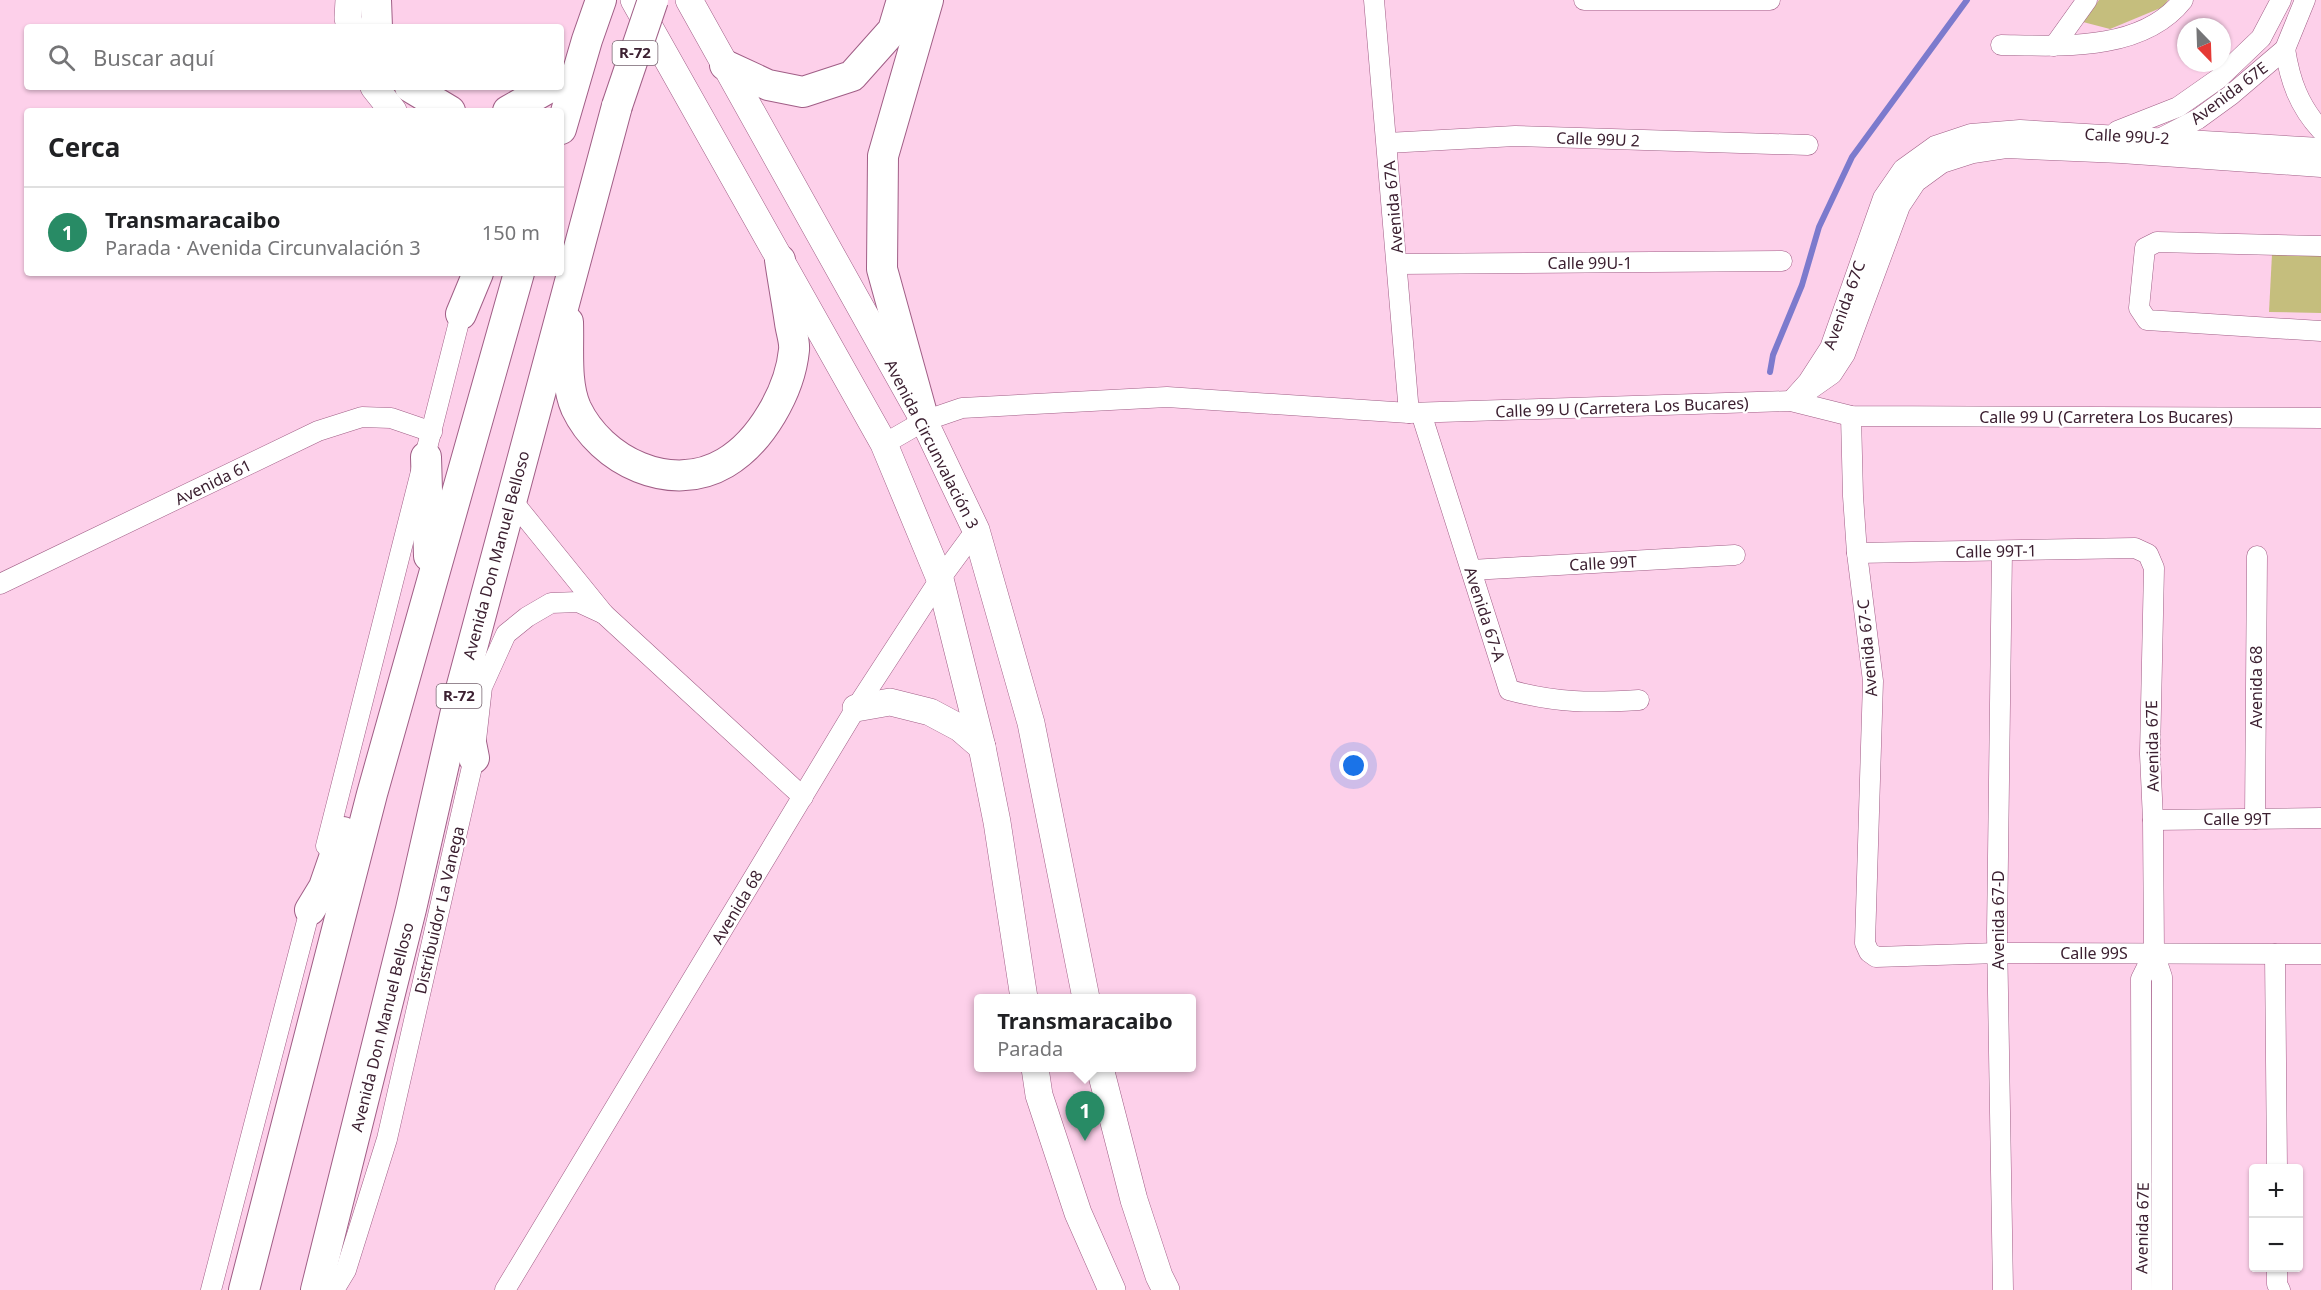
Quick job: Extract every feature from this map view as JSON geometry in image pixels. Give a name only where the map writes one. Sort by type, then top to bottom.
[{"type":"main road","points":[[349,0],[350,24]]},
{"type":"main road","points":[[376,0],[377,24]]},
{"type":"main road","name":"R-72","points":[[564,85],[587,40],[601,0]]},
{"type":"main road","points":[[634,0],[884,444],[940,579],[982,747],[997,822],[1023,994]]},
{"type":"main road","name":"Avenida Don Manuel Belloso","points":[[316,1290],[411,909],[465,706],[510,498],[617,106],[653,0]]},
{"type":"main road","name":"Avenida Circunvalación 3","points":[[689,0],[924,421],[976,530],[1031,723],[1085,994]]},
{"type":"main road","points":[[725,65],[768,85],[803,92],[852,76],[893,30],[902,0]]},
{"type":"main road","points":[[924,421],[882,269],[884,156],[928,0]]},
{"type":"main road","points":[[376,90],[391,108]]},
{"type":"main road","points":[[415,90],[445,108]]},
{"type":"main road","points":[[516,108],[561,91]]},
{"type":"main road","name":"R-72","points":[[561,91],[561,108]]},
{"type":"main road","points":[[567,290],[570,379],[576,407],[599,441],[625,462],[658,473],[691,475],[724,463],[758,435],[782,396],[794,349],[780,260]]},
{"type":"main road","points":[[460,276],[461,314]]},
{"type":"main road","points":[[461,314],[477,276]]},
{"type":"main road","points":[[244,1290],[372,794],[518,276]]},
{"type":"main road","points":[[429,445],[430,585]]},
{"type":"main road","points":[[856,708],[890,702],[930,712],[960,728],[982,747]]},
{"type":"main road","points":[[465,706],[474,758]]},
{"type":"main road","points":[[310,910],[324,887],[348,820],[372,794]]},
{"type":"main road","points":[[1036,1072],[1039,1095],[1078,1213],[1112,1290]]},
{"type":"main road","points":[[1101,1072],[1134,1200],[1159,1276],[1166,1290]]},
{"type":"street","name":"Avenida 67A","points":[[1374,0],[1398,264],[1415,413]]},
{"type":"street","points":[[1584,0],[1770,0]]},
{"type":"street","points":[[2054,46],[2087,0]]},
{"type":"street","points":[[2001,45],[2054,46],[2100,43],[2140,31],[2173,13],[2183,0]]},
{"type":"street","name":"Avenida 67E","points":[[2109,134],[2178,107],[2218,79],[2261,38],[2281,0]]},
{"type":"street","name":"Avenida 67E","points":[[2121,153],[2163,137],[2198,119],[2231,95],[2285,49],[2305,0]]},
{"type":"street","points":[[2285,49],[2288,73],[2297,96],[2309,117],[2321,130]]},
{"type":"street","name":"Calle 99U-2","points":[[1938,154],[1971,134],[2020,130],[2321,148]]},
{"type":"street","name":"Calle 99U 2","points":[[1387,143],[1515,136],[1808,145]]},
{"type":"street","name":"Calle 99U-2","points":[[1938,154],[1973,153],[2006,148],[2121,153],[2321,167]]},
{"type":"street","name":"Avenida 67C","points":[[1791,401],[1818,386],[1832,374],[1845,354],[1900,206],[1938,154]]},
{"type":"street","points":[[2321,246],[2157,242],[2145,248],[2139,308],[2147,320],[2321,331]]},
{"type":"street","name":"Calle 99U-1","points":[[1398,264],[1782,261]]},
{"type":"street","points":[[211,1290],[461,314]]},
{"type":"street","name":"Calle 99 U (Carretera Los Bucares)","points":[[884,444],[924,421],[962,408],[1167,397],[1415,413],[1791,401],[1851,416],[2321,418]]},
{"type":"street","name":"Avenida 67-A","points":[[1415,413],[1471,570],[1509,690],[1536,698],[1575,703],[1639,700]]},
{"type":"street","name":"Avenida 67-C","points":[[1851,416],[1857,553],[1873,681],[1865,943],[1869,952]]},
{"type":"street","name":"Avenida 61","points":[[0,584],[318,431],[362,417],[391,418],[429,445]]},
{"type":"street","points":[[510,498],[604,614],[804,796]]},
{"type":"street","name":"Avenida 68","points":[[505,1290],[856,708],[940,579],[976,530]]},
{"type":"street","name":"Avenida 67E","points":[[2135,548],[2148,554],[2154,568],[2150,754],[2154,953],[2162,977],[2162,1290]]},
{"type":"street","name":"Calle 99T-1","points":[[1857,553],[2135,548]]},
{"type":"street","name":"Avenida 67-D","points":[[2002,551],[1998,953],[2003,1290]]},
{"type":"street","name":"Calle 99T","points":[[1471,570],[1735,555]]},
{"type":"street","name":"Avenida 68","points":[[2255,819],[2257,556]]},
{"type":"street","points":[[465,706],[506,634],[527,616],[551,603],[578,602],[604,614]]},
{"type":"street","name":"Distribuidor La Vanega","points":[[334,1290],[346,1270],[387,1139],[474,758]]},
{"type":"street","name":"Calle 99T","points":[[2153,819],[2321,818]]},
{"type":"street","name":"Calle 99S","points":[[1869,952],[1876,957],[1998,953],[2321,954]]},
{"type":"street","name":"Avenida 67E","points":[[2142,1290],[2141,979],[2154,953]]},
{"type":"street","points":[[2275,954],[2277,1164]]},
{"type":"street","points":[[2277,1272],[2277,1284],[2280,1290]]},
{"type":"shaded area","points":[[2099,0],[2168,0],[2163,7],[2110,29],[2083,22]]},
{"type":"shaded area","points":[[2272,254],[2321,255],[2321,313],[2269,312]]},
{"type":"waterway","points":[[1770,372],[1773,355],[1802,285],[1819,227],[1852,157],[1967,0]]},
{"type":"place","name":"Transmaracaibo","points":[[1085,1141]]}]
